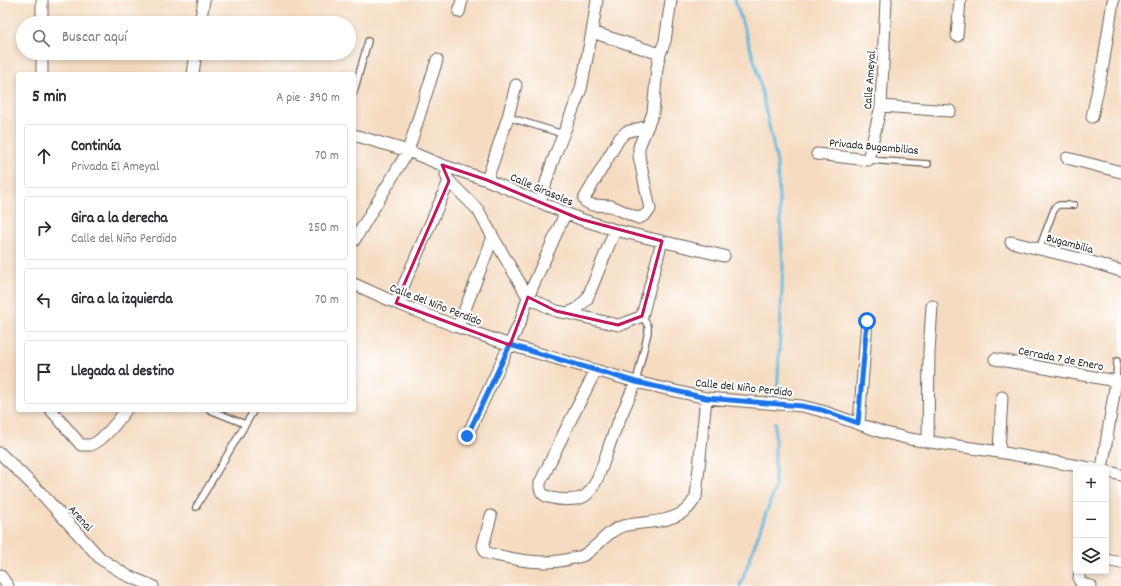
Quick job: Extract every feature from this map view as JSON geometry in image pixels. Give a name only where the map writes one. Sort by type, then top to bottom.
[{"type":"street","points":[[42,0],[42,16]]},
{"type":"street","points":[[201,16],[204,0]]},
{"type":"street","points":[[459,12],[462,0]]},
{"type":"street","points":[[540,202],[552,163],[581,89],[597,0]]},
{"type":"street","points":[[648,126],[626,132],[619,139],[584,199],[586,202],[592,206],[611,206],[638,218],[642,217],[648,212],[650,208],[639,156],[639,147],[648,126],[653,113],[657,68],[665,41],[671,0]]},
{"type":"street","name":"Calle Ameyal","points":[[868,160],[881,106],[886,0]]},
{"type":"street","points":[[957,36],[960,0]]},
{"type":"street","points":[[1092,117],[1103,65],[1113,1]]},
{"type":"street","points":[[592,32],[660,54]]},
{"type":"street","points":[[42,60],[42,72]]},
{"type":"street","points":[[193,72],[195,60]]},
{"type":"street","points":[[358,225],[408,151],[437,60]]},
{"type":"street","points":[[487,180],[508,117],[516,85]]},
{"type":"street","points":[[881,106],[950,111]]},
{"type":"street","name":"Calle Girasoles","points":[[356,136],[408,151],[442,165],[487,180],[565,214],[615,230],[724,256]]},
{"type":"street","name":"Privada Bugambilias","points":[[817,154],[868,160]]},
{"type":"street","points":[[1067,158],[1121,172]]},
{"type":"street","points":[[442,165],[448,181],[478,210],[528,296],[556,311],[618,325],[642,316],[662,241]]},
{"type":"street","points":[[396,303],[448,181]]},
{"type":"street","points":[[467,436],[510,345],[521,320],[528,296],[565,214]]},
{"type":"street","points":[[567,313],[577,309],[586,299],[615,230]]},
{"type":"street","points":[[458,327],[493,237]]},
{"type":"street","name":"Bugambilia","points":[[1011,242],[1084,260],[1121,271]]},
{"type":"street","name":"Calle del Niño Perdido","points":[[356,285],[396,303],[458,327],[510,345],[636,382],[706,398],[802,406],[822,410],[882,432],[928,442],[999,452],[1077,466]]},
{"type":"street","points":[[928,442],[929,352],[932,306]]},
{"type":"street","points":[[858,423],[867,321]]},
{"type":"street","name":"Cerrada 7 de Enero","points":[[996,359],[1118,382]]},
{"type":"street","points":[[596,370],[540,483],[541,493],[547,497],[561,499],[580,498],[585,496],[598,476],[612,438],[636,382]]},
{"type":"street","points":[[1103,466],[1118,382]]},
{"type":"street","points":[[999,452],[1002,397]]},
{"type":"street","points":[[491,516],[483,546],[486,553],[538,563],[560,562],[584,555],[614,529],[623,526],[665,519],[679,514],[688,508],[696,497],[706,398]]},
{"type":"street","points":[[52,412],[81,445],[90,445],[101,438],[124,412]]},
{"type":"street","name":"Arenal","points":[[0,453],[39,491],[101,559],[128,576],[153,586]]},
{"type":"street","points":[[1109,472],[1121,475]]},
{"type":"street","points":[[1109,561],[1121,563]]},
{"type":"street","points":[[1079,574],[1078,577],[1082,584],[1092,586]]},
{"type":"street","points":[[0,575],[8,586]]},
{"type":"lane","points":[[356,85],[368,41]]},
{"type":"lane","points":[[508,117],[563,134]]},
{"type":"lane","name":"Privada Bugambilias","points":[[868,160],[928,164]]},
{"type":"lane","points":[[1039,249],[1055,207],[1058,205],[1074,205]]},
{"type":"lane","points":[[636,382],[648,332],[648,326],[642,316]]},
{"type":"lane","points":[[1117,360],[1118,382]]},
{"type":"lane","points":[[215,412],[245,424]]},
{"type":"lane","points":[[196,507],[253,412]]},
{"type":"highlighted area","points":[[442,165],[487,180],[580,219],[662,241],[642,316],[618,325],[556,311],[528,297],[510,345],[396,303],[449,181]]},
{"type":"waterway","points":[[735,0],[757,69],[777,163],[783,266],[777,400]]},
{"type":"waterway","points":[[740,586],[775,488],[775,422]]},
{"type":"route","points":[[467,436],[510,345],[636,382],[706,398],[802,406],[822,410],[858,423],[867,321]]}]
